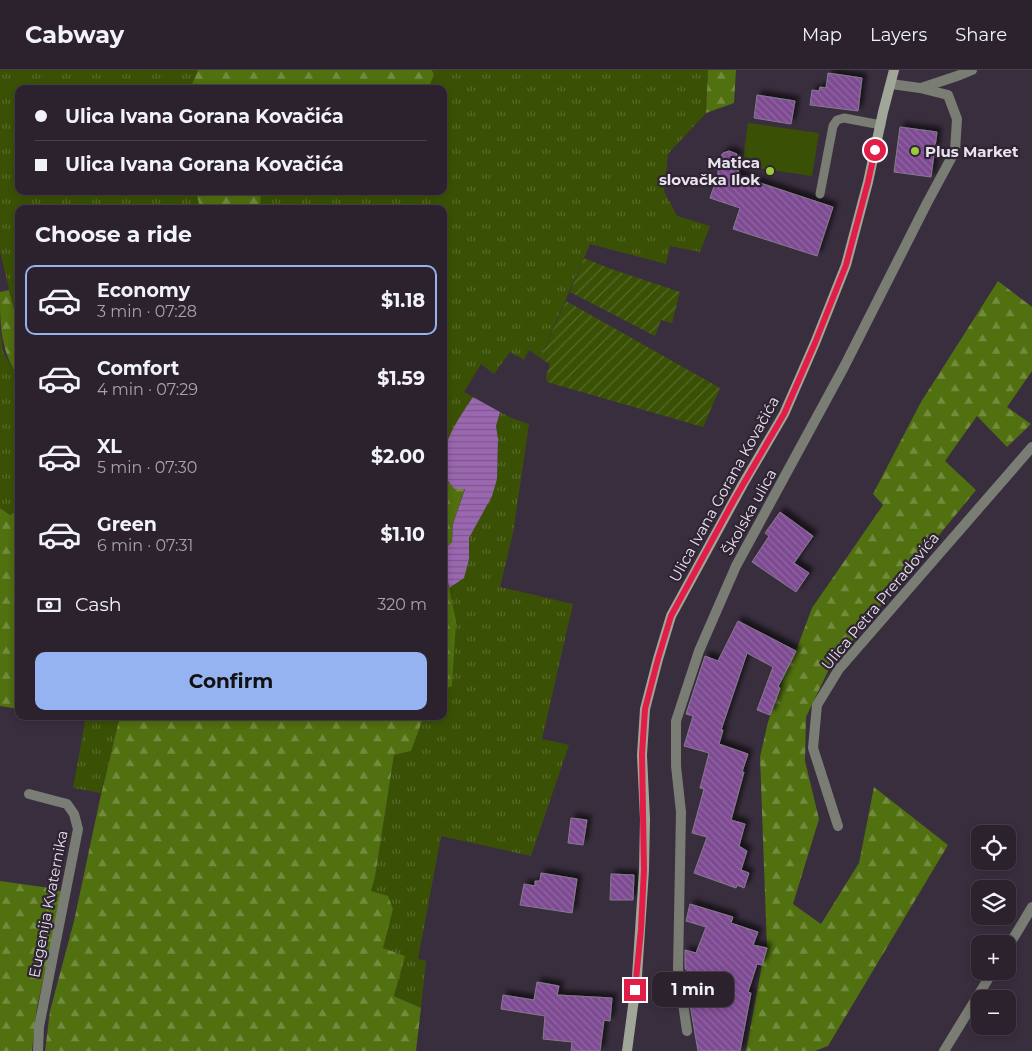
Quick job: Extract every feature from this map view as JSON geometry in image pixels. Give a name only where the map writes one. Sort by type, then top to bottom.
[{"type":"main road","name":"Ulica Ivana Gorana Kovačića","points":[[627,1051],[637,976],[644,870],[642,754],[645,709],[658,659],[671,616],[734,500],[784,414],[815,343],[846,265],[868,182],[894,70]]},
{"type":"street","points":[[920,88],[972,70]]},
{"type":"street","name":"Školska ulica","points":[[686,1031],[678,969],[681,812],[676,766],[676,721],[699,651],[736,566],[844,367],[955,151],[957,119],[948,96],[920,88],[891,84]]},
{"type":"street","name":"Ulica Petra Preradovića","points":[[838,826],[813,748],[817,705],[839,669],[1032,447]]},
{"type":"street","name":"Eugenija Kvaternika","points":[[29,794],[67,804],[74,814],[78,829],[39,1027],[38,1051]]},
{"type":"street","points":[[1015,935],[1032,907]]},
{"type":"street","points":[[944,1051],[987,980]]},
{"type":"lane","points":[[820,194],[833,126],[837,120],[844,118],[881,125]]},
{"type":"green space","points":[[0,70],[198,70],[192,85],[15,85],[15,195],[197,195],[199,205],[15,205],[15,313],[0,251]]},
{"type":"green space","points":[[198,70],[432,70],[434,75],[430,85],[192,85]]},
{"type":"green space","points":[[432,70],[708,70],[706,113],[668,154],[664,191],[677,216],[710,226],[700,252],[670,246],[666,264],[590,244],[540,358],[529,350],[524,360],[510,352],[494,374],[481,364],[464,392],[473,397],[458,420],[447,446],[447,205],[260,205],[261,195],[447,195],[447,85],[430,85],[434,75]]},
{"type":"green space","points":[[708,70],[736,70],[734,103],[706,113]]},
{"type":"green space","points":[[748,123],[819,133],[812,176],[742,166]]},
{"type":"green space","points":[[197,195],[261,195],[260,205],[199,205]]},
{"type":"green space","points":[[584,258],[680,292],[672,323],[661,320],[655,336],[570,292]]},
{"type":"green space","points":[[998,281],[1032,307],[1032,371],[1007,407],[1031,424],[1007,447],[977,416],[945,461],[976,490],[829,669],[806,717],[805,761],[819,819],[793,904],[821,924],[859,863],[874,787],[948,845],[828,1046],[815,1051],[746,1051],[762,965],[767,948],[760,757],[768,722],[785,673],[796,651],[812,608],[883,505],[873,494],[921,402]]},
{"type":"green space","points":[[9,290],[15,314],[15,371],[2,337],[0,292]]},
{"type":"green space","points":[[566,301],[720,388],[703,427],[547,382],[546,377],[550,364],[540,358]]},
{"type":"green space","points":[[0,329],[3,352],[15,372],[15,512],[10,515],[0,508]]},
{"type":"green space","points":[[500,412],[529,424],[513,533],[500,587],[573,604],[542,739],[569,745],[531,856],[441,836],[418,959],[426,961],[421,1008],[394,996],[405,956],[382,948],[393,909],[371,891],[375,877],[394,755],[411,751],[423,720],[447,720],[447,688],[452,685],[447,568],[450,588],[469,559],[469,538],[497,479],[498,439],[496,426]]},
{"type":"green space","points":[[447,479],[455,488],[465,488],[453,524],[452,542],[447,547]]},
{"type":"green space","points":[[0,508],[10,515],[15,512],[15,708],[0,706]]},
{"type":"green space","points":[[447,588],[449,588],[456,621],[452,686],[447,688]]},
{"type":"green space","points":[[85,720],[119,720],[101,793],[73,788]]},
{"type":"green space","points":[[119,720],[423,720],[411,751],[394,755],[375,877],[371,891],[388,896],[393,909],[383,948],[405,956],[394,996],[421,1008],[416,1051],[45,1051],[50,1011],[74,921]]},
{"type":"green space","points":[[0,881],[50,888],[63,892],[37,1007],[32,1051],[0,1051]]},
{"type":"shaded area","points":[[473,397],[500,412],[496,426],[498,439],[497,479],[492,496],[469,538],[469,559],[464,578],[449,588],[447,547],[452,542],[453,524],[465,489],[455,489],[447,479],[447,442],[459,418]]},
{"type":"building","points":[[828,73],[862,78],[858,111],[810,105],[812,90],[819,91],[820,87],[826,88]]},
{"type":"building","points":[[757,95],[795,101],[791,124],[754,118]]},
{"type":"building","points":[[900,127],[937,132],[931,177],[894,172]]},
{"type":"building","points":[[729,151],[737,154],[739,176],[833,207],[817,256],[733,229],[740,208],[710,198],[718,175],[718,161],[723,153]]},
{"type":"building","points":[[780,512],[813,536],[794,563],[809,573],[796,592],[752,562],[769,536],[765,533]]},
{"type":"building","points":[[738,621],[796,651],[778,687],[780,688],[770,715],[757,710],[773,667],[747,653],[721,730],[723,730],[719,744],[748,754],[731,820],[745,824],[739,846],[747,851],[741,870],[749,873],[744,888],[737,885],[736,888],[694,873],[707,837],[692,833],[704,789],[700,788],[709,753],[684,746],[693,716],[686,714],[705,656],[718,661]]},
{"type":"building","points":[[571,818],[587,820],[583,845],[568,843]]},
{"type":"building","points":[[541,873],[577,879],[572,913],[520,905],[524,884],[535,886],[535,881],[540,881]]},
{"type":"building","points":[[611,874],[634,875],[633,900],[610,900]]},
{"type":"building","points":[[690,904],[733,917],[731,923],[758,932],[753,945],[767,948],[762,965],[757,964],[748,992],[751,993],[740,1051],[698,1051],[689,999],[688,971],[685,969],[685,950],[696,953],[706,927],[686,921]]},
{"type":"building","points":[[537,982],[559,986],[557,995],[612,998],[610,1021],[604,1020],[600,1051],[571,1051],[572,1042],[543,1039],[545,1016],[501,1009],[503,995],[534,1000]]},
{"type":"place","name":"Plus Market","points":[[915,151]]},
{"type":"place","name":"Matica slovačka Ilok","points":[[770,171]]},
{"type":"route","points":[[635,990],[644,870],[645,819],[642,754],[645,709],[658,659],[671,616],[734,500],[784,414],[815,343],[846,265],[875,150]]}]
